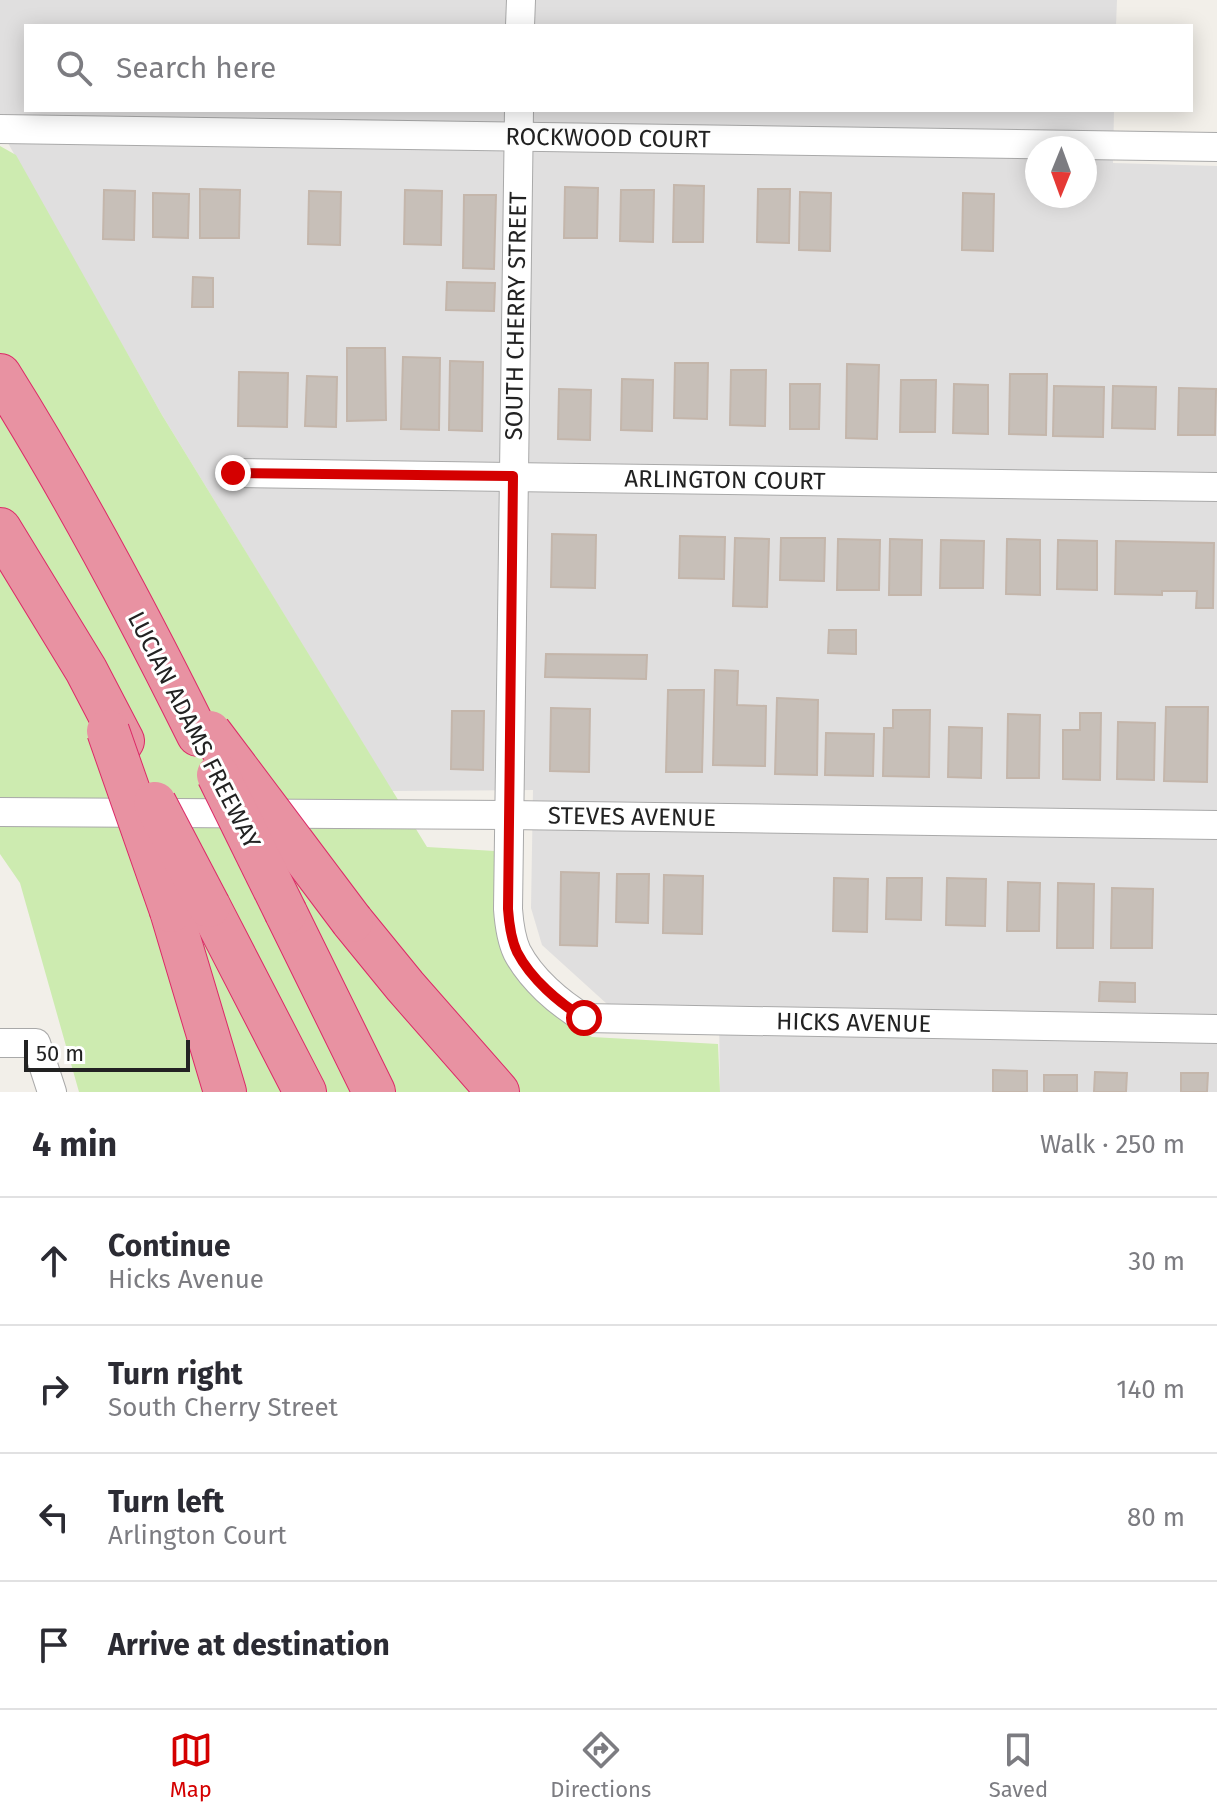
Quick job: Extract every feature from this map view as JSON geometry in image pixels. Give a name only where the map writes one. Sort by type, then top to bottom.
[{"type":"highway","name":"LUCIAN ADAMS FREEWAY","points":[[0,375],[43,443],[172,682],[204,734],[286,913],[374,1092]]},
{"type":"highway","points":[[0,529],[86,670],[190,908],[305,1092]]},
{"type":"highway","points":[[204,734],[405,986],[498,1092]]},
{"type":"highway","points":[[190,908],[225,1092]]},
{"type":"street","points":[[520,24],[521,0]]},
{"type":"street","name":"SOUTH CHERRY STREET","points":[[518,952],[508,909],[519,112]]},
{"type":"street","name":"ROCKWOOD COURT","points":[[0,129],[1217,147]]},
{"type":"street","name":"ARLINGTON COURT","points":[[233,473],[1217,487]]},
{"type":"street","name":"STEVES AVENUE","points":[[0,812],[509,815],[1217,825]]},
{"type":"street","name":"HICKS AVENUE","points":[[518,952],[538,980],[584,1018],[1217,1029]]},
{"type":"street","points":[[0,1043],[36,1043],[52,1092]]},
{"type":"shaded area","points":[[0,0],[1117,0],[1116,24],[24,24],[24,112],[1114,112],[1113,163],[1217,166],[1217,1092],[720,1092],[719,1012],[607,1004],[542,945],[531,908],[533,790],[392,791],[162,415],[0,129]]},
{"type":"green space","points":[[0,146],[16,155],[162,415],[427,847],[495,851],[499,935],[574,1026],[592,1037],[718,1044],[720,1092],[79,1092],[20,883],[0,854]]},
{"type":"building","points":[[674,185],[704,186],[703,242],[673,242]]},
{"type":"building","points":[[565,187],[598,188],[597,238],[564,238]]},
{"type":"building","points":[[200,189],[240,190],[239,238],[200,238]]},
{"type":"building","points":[[758,189],[790,189],[789,243],[757,242]]},
{"type":"building","points":[[104,190],[135,191],[134,240],[103,239]]},
{"type":"building","points":[[405,190],[442,191],[441,245],[404,244]]},
{"type":"building","points":[[621,190],[654,190],[653,242],[620,241]]},
{"type":"building","points":[[309,191],[341,192],[340,245],[308,244]]},
{"type":"building","points":[[800,192],[831,193],[830,251],[799,250]]},
{"type":"building","points":[[153,193],[189,194],[188,238],[153,237]]},
{"type":"building","points":[[963,193],[994,194],[993,251],[962,250]]},
{"type":"building","points":[[464,195],[496,195],[494,269],[463,268]]},
{"type":"building","points":[[193,277],[213,278],[213,307],[192,307]]},
{"type":"building","points":[[447,282],[495,283],[494,311],[446,310]]},
{"type":"building","points":[[347,348],[385,348],[386,420],[347,421]]},
{"type":"building","points":[[403,357],[440,358],[439,430],[401,429]]},
{"type":"building","points":[[450,361],[483,362],[482,431],[449,430]]},
{"type":"building","points":[[675,363],[708,363],[707,419],[674,418]]},
{"type":"building","points":[[847,364],[879,365],[877,439],[846,438]]},
{"type":"building","points":[[731,370],[766,370],[765,426],[730,425]]},
{"type":"building","points":[[239,372],[288,373],[287,427],[238,426]]},
{"type":"building","points":[[1010,374],[1047,374],[1046,435],[1009,434]]},
{"type":"building","points":[[307,376],[337,377],[336,427],[305,426]]},
{"type":"building","points":[[622,379],[653,380],[652,431],[621,430]]},
{"type":"building","points":[[901,380],[936,380],[935,432],[900,432]]},
{"type":"building","points":[[790,384],[820,384],[819,429],[790,429]]},
{"type":"building","points":[[954,384],[988,385],[988,434],[953,433]]},
{"type":"building","points":[[1054,386],[1104,387],[1103,437],[1053,436]]},
{"type":"building","points":[[1113,386],[1156,387],[1155,429],[1112,428]]},
{"type":"building","points":[[1179,388],[1216,389],[1215,435],[1178,435]]},
{"type":"building","points":[[559,389],[591,390],[590,440],[558,439]]},
{"type":"building","points":[[552,534],[596,535],[595,588],[551,587]]},
{"type":"building","points":[[680,536],[725,537],[724,579],[679,578]]},
{"type":"building","points":[[735,538],[769,539],[767,607],[733,606]]},
{"type":"building","points":[[781,538],[825,538],[824,581],[780,580]]},
{"type":"building","points":[[838,539],[880,540],[879,590],[837,590]]},
{"type":"building","points":[[890,539],[922,540],[921,595],[889,595]]},
{"type":"building","points":[[1007,539],[1040,540],[1040,595],[1006,594]]},
{"type":"building","points":[[941,540],[984,541],[983,588],[940,588]]},
{"type":"building","points":[[1058,540],[1097,541],[1097,590],[1057,589]]},
{"type":"building","points":[[1116,541],[1214,543],[1213,608],[1196,608],[1197,591],[1162,591],[1162,595],[1115,594]]},
{"type":"building","points":[[829,630],[856,630],[856,654],[828,653]]},
{"type":"building","points":[[546,654],[647,655],[646,679],[545,677]]},
{"type":"building","points":[[715,670],[738,671],[737,705],[766,706],[765,766],[713,765]]},
{"type":"building","points":[[668,690],[704,690],[702,772],[666,772]]},
{"type":"building","points":[[777,698],[818,700],[817,775],[775,774]]},
{"type":"building","points":[[1166,707],[1208,707],[1207,782],[1164,781]]},
{"type":"building","points":[[551,708],[590,709],[589,772],[550,771]]},
{"type":"building","points":[[893,710],[930,710],[929,777],[883,776],[884,728],[893,728]]},
{"type":"building","points":[[452,711],[484,711],[483,770],[451,769]]},
{"type":"building","points":[[1080,713],[1101,713],[1100,780],[1063,779],[1063,730],[1080,730]]},
{"type":"building","points":[[1008,714],[1040,715],[1039,778],[1007,778]]},
{"type":"building","points":[[1118,722],[1155,723],[1154,780],[1117,779]]},
{"type":"building","points":[[949,727],[982,728],[981,778],[948,777]]},
{"type":"building","points":[[826,733],[874,734],[873,776],[825,775]]},
{"type":"building","points":[[561,872],[599,873],[597,946],[560,945]]},
{"type":"building","points":[[617,874],[649,874],[648,923],[616,922]]},
{"type":"building","points":[[664,875],[703,876],[702,934],[663,933]]},
{"type":"building","points":[[834,878],[868,879],[867,932],[833,931]]},
{"type":"building","points":[[887,878],[922,878],[921,920],[886,919]]},
{"type":"building","points":[[947,878],[986,879],[985,926],[946,925]]},
{"type":"building","points":[[1008,882],[1040,883],[1039,931],[1007,931]]},
{"type":"building","points":[[1058,883],[1094,884],[1093,948],[1057,948]]},
{"type":"building","points":[[1112,888],[1153,889],[1152,948],[1111,948]]},
{"type":"building","points":[[1100,982],[1135,983],[1135,1002],[1099,1001]]},
{"type":"building","points":[[993,1070],[1027,1071],[1027,1092],[993,1092]]},
{"type":"building","points":[[1095,1072],[1127,1073],[1126,1092],[1094,1092]]},
{"type":"building","points":[[1181,1073],[1208,1073],[1207,1092],[1181,1092]]},
{"type":"building","points":[[1044,1075],[1077,1075],[1077,1092],[1044,1092]]},
{"type":"route","points":[[233,473],[513,476],[510,925],[518,952],[538,980],[566,1007],[584,1018]]}]
